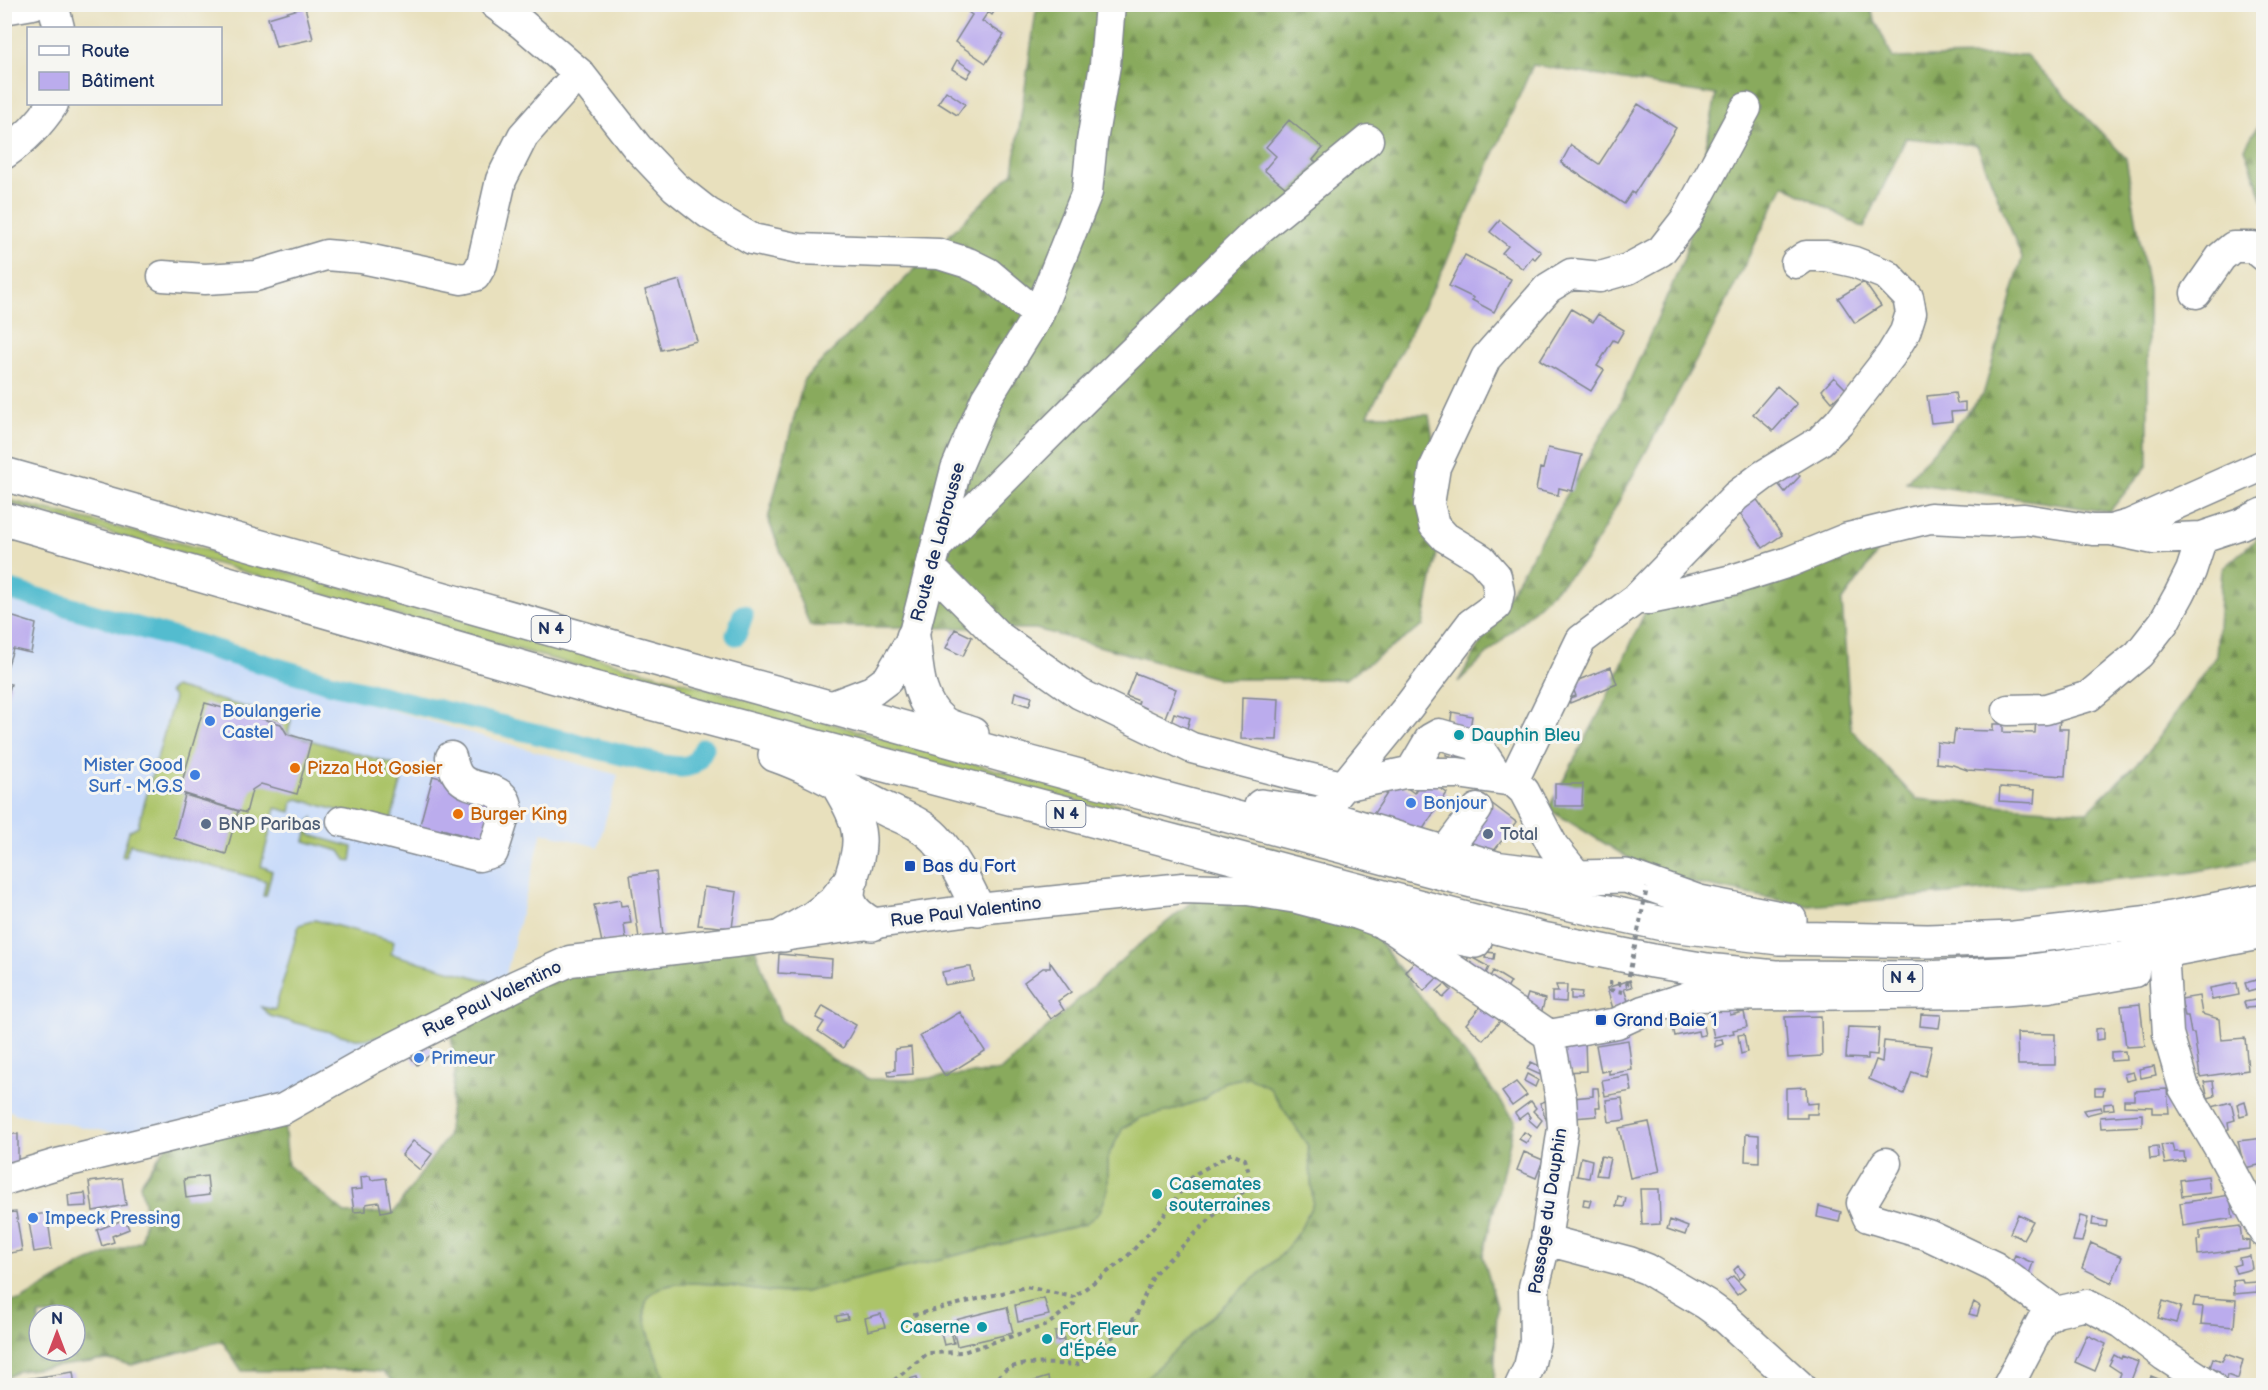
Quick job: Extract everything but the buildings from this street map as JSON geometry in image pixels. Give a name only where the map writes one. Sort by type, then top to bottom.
[{"type":"highway","name":"N 4","points":[[4,474],[1027,762],[1506,890],[1663,924],[1779,938],[1928,941],[2014,938],[2151,922],[2264,900]]},
{"type":"highway","name":"N 4","points":[[8,522],[590,687],[1542,939],[1653,961],[1775,977],[1926,978],[2028,971],[2127,957],[2264,932]]},
{"type":"highway","points":[[913,637],[921,694],[942,723],[978,736],[1027,762]]},
{"type":"highway","points":[[590,687],[807,766],[914,822],[934,836],[948,853],[962,874],[978,909]]},
{"type":"highway","points":[[1099,781],[1321,814]]},
{"type":"highway","points":[[836,782],[851,807],[859,838],[847,895],[851,908],[858,916],[872,924]]},
{"type":"highway","points":[[1578,877],[1626,876],[1699,902],[1784,919],[1928,941]]},
{"type":"highway","points":[[784,935],[834,902],[852,879]]},
{"type":"highway","points":[[1386,924],[1509,946],[1542,939]]},
{"type":"street","points":[[4,9],[33,4]]},
{"type":"street","points":[[53,4],[59,27]]},
{"type":"street","points":[[495,4],[579,73],[637,147],[675,187],[708,213],[752,239],[799,249],[939,254],[968,263],[988,273],[1038,315]]},
{"type":"street","name":"Route de Labrousse","points":[[830,707],[872,691],[888,679],[913,637],[956,469],[982,409],[1038,315],[1087,192],[1092,141],[1105,65],[1110,4]]},
{"type":"street","points":[[163,276],[205,279],[256,276],[326,255],[362,258],[462,279],[475,276],[482,264],[501,180],[523,136],[579,73]]},
{"type":"street","points":[[4,154],[25,139],[52,105]]},
{"type":"street","points":[[1578,877],[1498,867],[1321,814],[1409,706],[1471,624],[1496,606],[1499,592],[1496,576],[1481,559],[1445,537],[1434,525],[1429,504],[1435,467],[1486,358],[1548,288],[1571,274],[1600,277],[1628,269],[1661,251],[1686,219],[1746,108]]},
{"type":"street","points":[[1368,140],[1258,230],[1076,406],[935,557],[998,636],[1080,694],[1192,748],[1343,786],[1410,773],[1458,773],[1506,780],[1524,790],[1553,846],[1578,877]]},
{"type":"street","points":[[2196,293],[2222,257],[2233,247],[2253,247],[2264,256]]},
{"type":"street","points":[[1506,780],[1581,640],[1636,599],[1736,496],[1764,475],[1820,441],[1839,422],[1891,355],[1905,332],[1911,313],[1908,297],[1887,275],[1854,262],[1827,256],[1806,256],[1796,263]]},
{"type":"street","points":[[2111,531],[2264,465]]},
{"type":"street","points":[[1636,599],[1666,596],[1724,582],[1789,562],[1848,538],[1930,518],[1988,521],[2024,519],[2154,539],[2202,537],[2256,526]]},
{"type":"street","points":[[2008,710],[2046,709],[2089,696],[2139,654],[2164,622],[2179,595],[2191,571],[2202,537]]},
{"type":"street","points":[[1410,773],[1430,739],[1439,734],[1477,745],[1506,780]]},
{"type":"street","points":[[342,821],[479,856],[489,854],[494,849],[507,802],[492,790],[469,785],[462,781],[457,775],[451,757]]},
{"type":"street","points":[[1445,852],[1477,809]]},
{"type":"street","name":"Rue Paul Valentino","points":[[4,1180],[57,1164],[283,1109],[375,1057],[517,985],[570,961],[978,909],[1183,888],[1248,890],[1297,898],[1386,924],[1548,1035]]},
{"type":"street","points":[[1548,1035],[1617,1023],[1643,1011],[1691,996],[1971,993],[2049,987],[2264,947]]},
{"type":"street","points":[[2164,967],[2168,1034],[2184,1088],[2262,1227]]},
{"type":"street","name":"Passage du Dauphin","points":[[1520,1386],[1533,1356],[1534,1287],[1546,1240],[1563,1128],[1561,1099],[1548,1035]]},
{"type":"street","points":[[1886,1163],[1862,1203],[1868,1216],[1928,1235],[1995,1267],[2056,1312]]},
{"type":"street","points":[[1546,1240],[1647,1269],[1724,1317],[1800,1386]]},
{"type":"street","points":[[2008,1386],[2042,1321],[2056,1312],[2087,1305],[2122,1323],[2165,1356],[2211,1386]]},
{"type":"path","points":[[1610,983],[1627,985],[1647,888]]},
{"type":"path","points":[[910,1316],[1026,1287],[1074,1296],[1125,1259],[1163,1217],[1188,1181],[1197,1173],[1232,1153],[1245,1159],[1249,1173],[1248,1188],[1213,1216],[1154,1274],[1135,1318],[1080,1364],[1069,1366],[1033,1362],[1004,1372],[996,1380],[995,1386]]},
{"type":"path","points":[[886,1386],[928,1353],[963,1352],[1047,1325],[1074,1304],[1074,1296]]},
{"type":"shaded area","points":[[4,599],[618,775],[598,847],[542,832],[504,982],[303,1090],[130,1136],[16,1114],[4,1108]]},
{"type":"green space","points":[[1065,4],[1493,4],[1564,8],[1597,4],[1868,5],[1893,58],[2026,55],[2126,158],[2148,289],[2148,465],[2109,512],[1906,482],[1983,395],[2022,258],[1977,145],[1906,138],[1864,228],[1784,185],[1710,335],[1587,559],[1458,682],[1619,405],[1684,258],[1716,95],[1533,65],[1445,265],[1368,415],[1429,415],[1445,512],[1423,626],[1345,679],[1219,679],[1036,629],[810,626],[768,519],[804,379],[1013,172],[1036,11]]},
{"type":"green space","points":[[2263,116],[2263,201],[2245,148]]},
{"type":"green space","points":[[4,499],[195,547],[441,614],[1260,844],[1341,868],[1341,870],[839,738],[505,646],[171,551],[5,502]]},
{"type":"green space","points":[[1893,532],[1842,602],[1851,729],[1916,799],[2087,812],[2148,752],[2216,656],[2222,569],[2263,533],[2263,859],[2187,873],[1809,906],[1658,876],[1548,809],[1603,706],[1648,605]]},
{"type":"green space","points":[[174,687],[291,720],[288,734],[405,767],[390,825],[298,799],[293,801],[291,812],[276,808],[261,866],[272,871],[266,896],[263,896],[266,881],[130,844],[125,857],[122,856],[129,831],[138,826],[174,698],[169,692]]},
{"type":"green space","points":[[313,818],[310,835],[353,847],[351,861],[346,860],[340,851],[305,841],[310,821]]},
{"type":"green space","points":[[1195,899],[1251,900],[1371,931],[1515,1120],[1483,1256],[1497,1307],[1494,1385],[1138,1385],[1284,1252],[1301,1228],[1313,1203],[1308,1146],[1269,1087],[1248,1077],[1224,1082],[1206,1098],[1170,1111],[1142,1117],[1123,1128],[1108,1156],[1108,1190],[1100,1212],[1085,1224],[804,1292],[772,1292],[701,1283],[681,1283],[664,1287],[651,1294],[645,1306],[645,1314],[656,1357],[667,1385],[400,1386],[382,1372],[363,1370],[242,1371],[222,1341],[132,1365],[107,1360],[87,1362],[87,1303],[27,1303],[27,1363],[83,1363],[18,1371],[5,1379],[4,1301],[20,1301],[82,1264],[141,1241],[146,1212],[140,1184],[173,1136],[283,1109],[288,1165],[346,1214],[394,1212],[447,1137],[455,1071],[449,1019],[535,977],[752,940],[781,1020],[834,1060],[869,1079],[911,1080],[1000,1071],[1128,954]]},
{"type":"green space","points":[[315,920],[394,941],[391,954],[496,983],[427,1019],[390,1034],[372,1038],[356,1039],[270,1016],[261,1007],[275,1010],[299,925]]},
{"type":"green space","points":[[1248,1077],[1269,1087],[1308,1146],[1313,1203],[1301,1228],[1284,1252],[1138,1385],[667,1385],[653,1346],[645,1314],[645,1306],[651,1294],[664,1287],[681,1283],[701,1283],[772,1292],[805,1292],[1085,1224],[1108,1190],[1108,1156],[1123,1128],[1142,1117],[1170,1111],[1206,1098],[1224,1082]]},
{"type":"waterway","points":[[4,588],[329,683],[663,765],[688,766],[696,761],[704,748]]},
{"type":"waterway","points":[[736,635],[743,615]]},
{"type":"place","name":"Boulangerie Castel","points":[[210,721]]},
{"type":"place","name":"Dauphin Bleu","points":[[1459,735]]},
{"type":"place","name":"Pizza Hot Gosier","points":[[295,768]]},
{"type":"place","name":"Mister Good Surf - M.G.S","points":[[195,775]]},
{"type":"place","name":"Bonjour","points":[[1411,803]]},
{"type":"place","name":"Burger King","points":[[458,814]]},
{"type":"place","name":"BNP Paribas","points":[[206,824]]},
{"type":"place","name":"Total","points":[[1488,834]]},
{"type":"place","name":"Bas du Fort","points":[[910,866]]},
{"type":"place","name":"Grand Baie 1","points":[[1601,1020]]},
{"type":"place","name":"Primeur","points":[[419,1058]]},
{"type":"place","name":"Casemates souterraines","points":[[1157,1194]]},
{"type":"place","name":"Impeck Pressing","points":[[33,1218]]},
{"type":"place","name":"Caserne","points":[[982,1327]]},
{"type":"place","name":"Fort Fleur d'Épée","points":[[1047,1339]]}]
